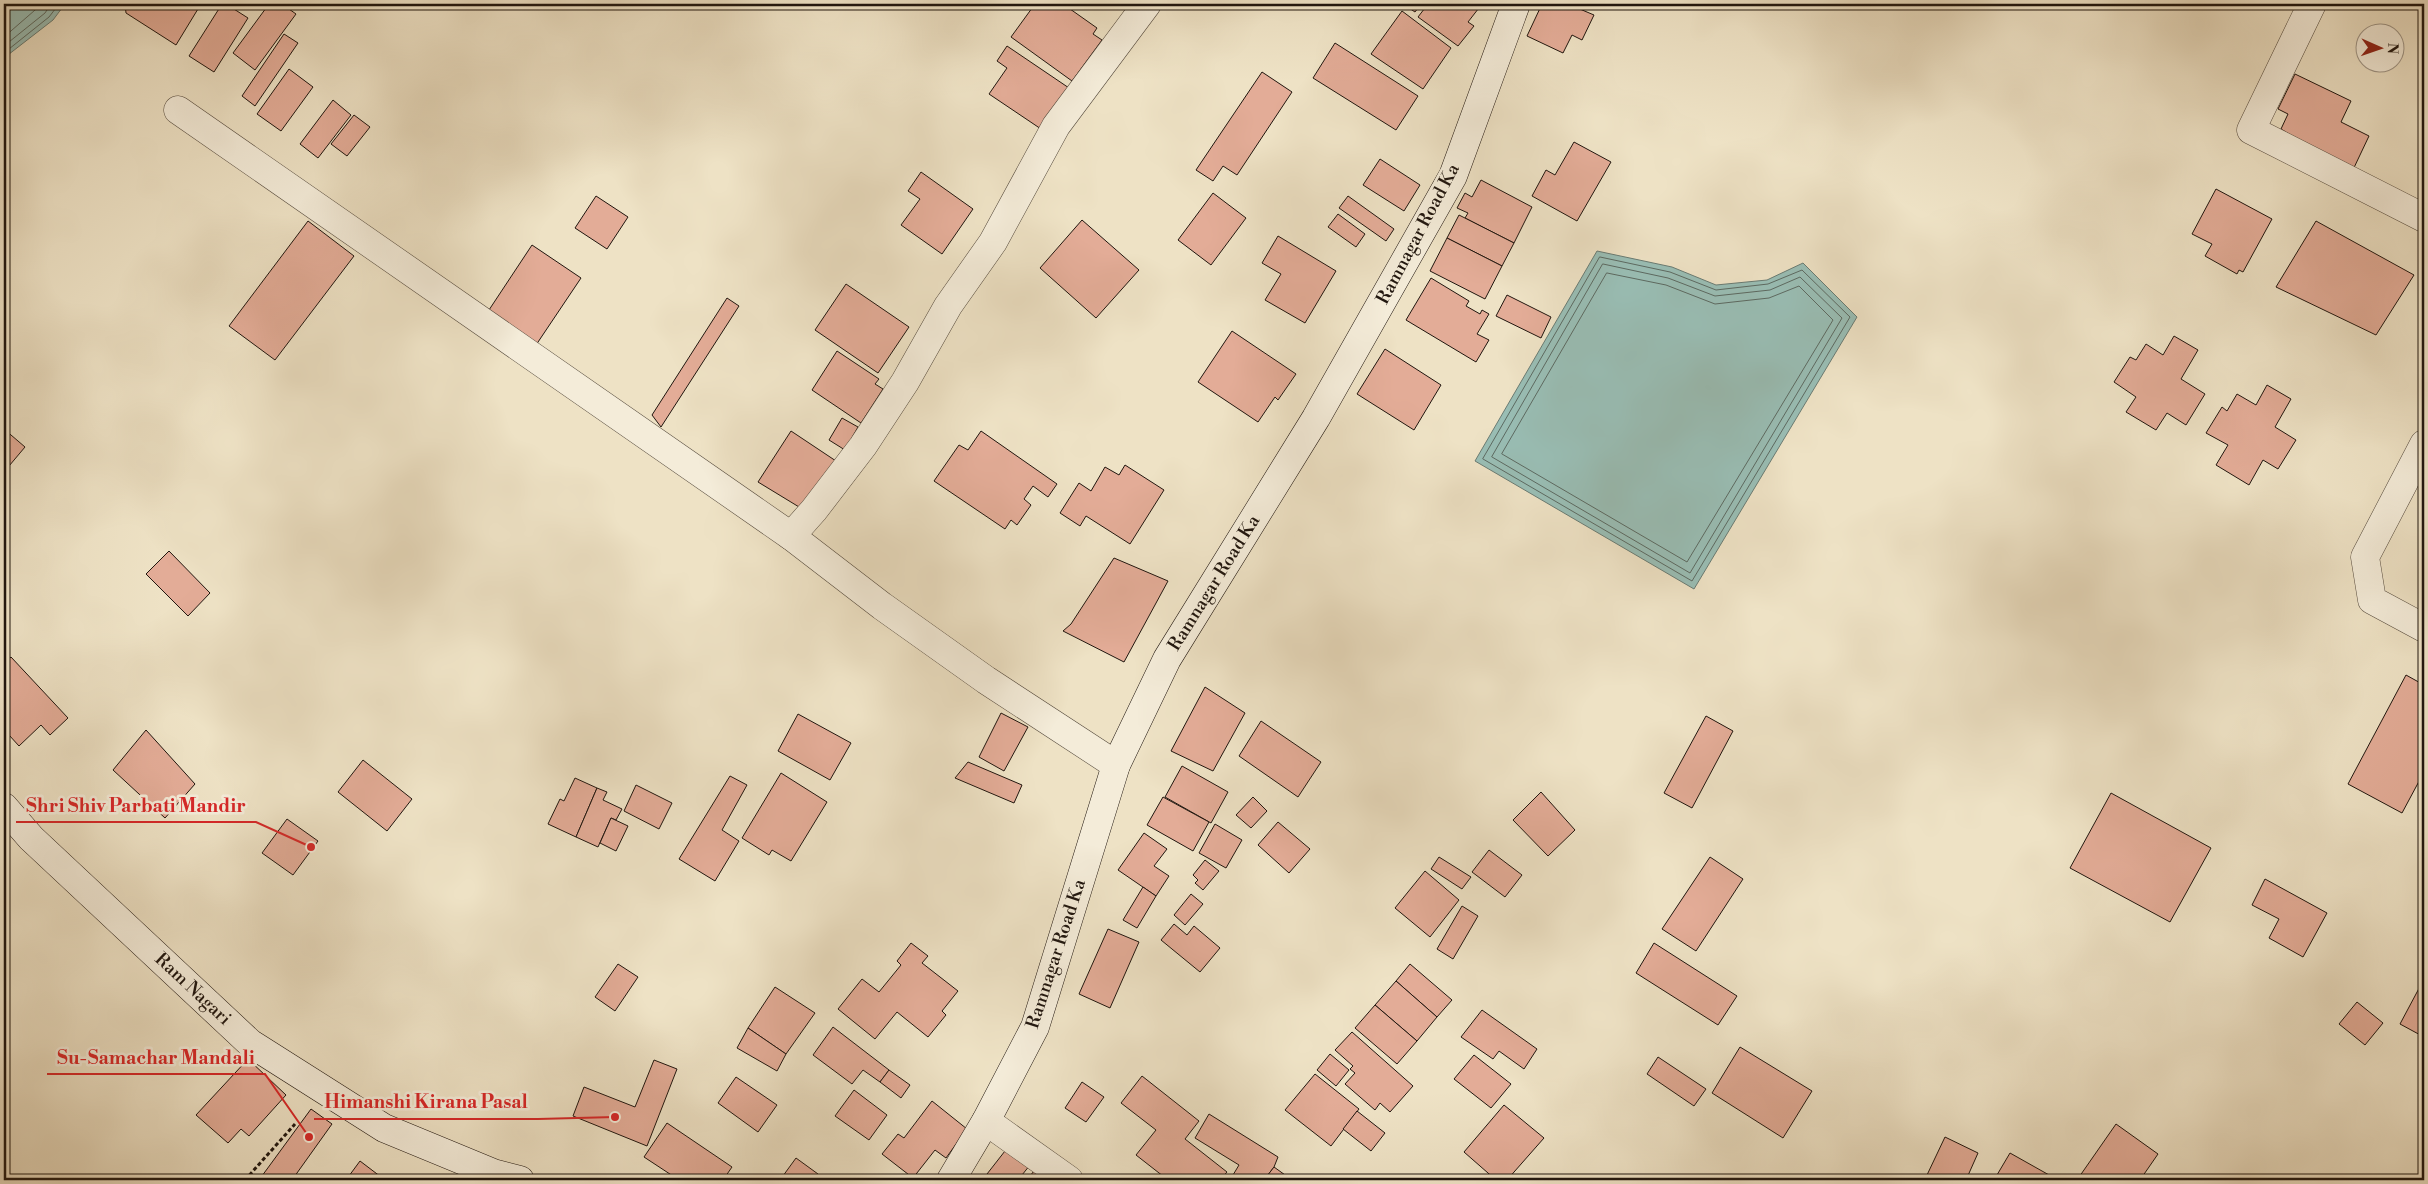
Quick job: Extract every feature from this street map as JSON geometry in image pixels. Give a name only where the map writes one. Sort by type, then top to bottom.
[{"type":"street","points":[[791,536],[814,510],[863,446],[905,382],[948,306],[994,242],[1056,126],[1147,4]]},
{"type":"street","name":"Ramnagar Road Ka","points":[[951,1180],[986,1121],[1035,1027],[1116,764],[1167,659],[1316,418],[1453,176],[1516,4]]},
{"type":"street","points":[[2312,4],[2251,130],[2424,218]]},
{"type":"street","points":[[178,110],[791,536],[882,606],[986,680],[1116,764]]},
{"type":"street","points":[[2424,444],[2365,557],[2372,600],[2424,628]]},
{"type":"street","name":"Ram Nagari","points":[[4,807],[31,838],[250,1043],[384,1128],[493,1173],[520,1180]]},
{"type":"street","points":[[986,1121],[1069,1180]]},
{"type":"path","points":[[245,1180],[295,1124]]},
{"type":"water","points":[[4,4],[65,4],[53,20],[4,58]]},
{"type":"water","points":[[1597,251],[1672,267],[1716,285],[1767,280],[1803,263],[1857,317],[1694,589],[1475,461]]},
{"type":"building","points":[[125,4],[201,4],[176,45],[126,13]]},
{"type":"building","points":[[222,4],[226,4],[248,18],[214,72],[189,56]]},
{"type":"building","points":[[269,4],[282,4],[296,14],[255,70],[233,53]]},
{"type":"building","points":[[1035,4],[1063,4],[1097,28],[1093,34],[1102,40],[1072,81],[1011,37]]},
{"type":"building","points":[[1403,4],[1421,4],[1415,12]]},
{"type":"building","points":[[1428,4],[1482,4],[1468,22],[1474,26],[1458,46],[1418,17]]},
{"type":"building","points":[[1542,4],[1568,4],[1594,15],[1582,40],[1572,35],[1563,53],[1527,36]]},
{"type":"building","points":[[1402,11],[1451,48],[1423,89],[1371,54]]},
{"type":"building","points":[[284,34],[298,43],[255,106],[242,96]]},
{"type":"building","points":[[1335,43],[1418,96],[1396,130],[1313,78]]},
{"type":"building","points":[[1007,46],[1072,90],[1044,131],[989,94],[1007,68],[997,61]]},
{"type":"building","points":[[289,69],[313,87],[281,131],[257,114]]},
{"type":"building","points":[[1262,72],[1292,92],[1237,175],[1223,166],[1213,181],[1196,170]]},
{"type":"building","points":[[2295,74],[2351,101],[2341,122],[2369,136],[2351,174],[2281,129],[2288,114],[2278,109]]},
{"type":"building","points":[[333,100],[351,115],[318,158],[300,144]]},
{"type":"building","points":[[354,115],[370,127],[347,156],[331,144]]},
{"type":"building","points":[[1574,142],[1611,162],[1577,221],[1532,196],[1546,170],[1555,175]]},
{"type":"building","points":[[1380,159],[1420,185],[1404,211],[1363,185]]},
{"type":"building","points":[[921,172],[973,209],[942,254],[901,225],[920,199],[908,191]]},
{"type":"building","points":[[1481,180],[1532,207],[1514,243],[1465,218],[1468,213],[1457,208],[1465,193],[1472,197]]},
{"type":"building","points":[[2216,189],[2272,219],[2243,272],[2239,270],[2237,274],[2205,256],[2212,244],[2192,234]]},
{"type":"building","points":[[1213,193],[1246,218],[1211,265],[1178,240]]},
{"type":"building","points":[[596,196],[628,217],[607,249],[575,228]]},
{"type":"building","points":[[1348,196],[1394,229],[1386,241],[1339,208]]},
{"type":"building","points":[[1338,214],[1365,234],[1356,247],[1328,227]]},
{"type":"building","points":[[1459,215],[1514,243],[1502,266],[1447,238]]},
{"type":"building","points":[[1082,220],[1139,270],[1096,318],[1040,268]]},
{"type":"building","points":[[308,221],[354,256],[275,360],[229,326]]},
{"type":"building","points":[[2316,221],[2414,275],[2376,335],[2276,287]]},
{"type":"building","points":[[1278,236],[1336,271],[1305,323],[1265,300],[1281,274],[1262,263]]},
{"type":"building","points":[[1447,238],[1502,266],[1485,299],[1430,271]]},
{"type":"building","points":[[532,245],[581,278],[534,348],[485,316]]},
{"type":"building","points":[[1431,278],[1469,301],[1466,306],[1480,314],[1482,310],[1489,314],[1477,334],[1489,340],[1476,362],[1406,320]]},
{"type":"building","points":[[846,284],[909,327],[878,373],[815,330]]},
{"type":"building","points":[[1507,295],[1551,317],[1541,338],[1496,316]]},
{"type":"building","points":[[727,298],[739,306],[661,427],[652,415]]},
{"type":"building","points":[[1232,331],[1296,374],[1278,400],[1275,397],[1258,422],[1198,382]]},
{"type":"building","points":[[2174,336],[2198,350],[2181,379],[2205,394],[2186,425],[2167,413],[2156,430],[2126,412],[2136,397],[2114,382],[2130,357],[2136,360],[2146,344],[2163,355]]},
{"type":"building","points":[[1385,349],[1441,385],[1414,430],[1357,394]]},
{"type":"building","points":[[837,351],[879,379],[875,384],[883,389],[861,423],[812,390]]},
{"type":"building","points":[[2267,385],[2291,399],[2275,427],[2296,440],[2278,469],[2263,460],[2249,485],[2216,465],[2228,445],[2206,433],[2222,407],[2227,411],[2237,394],[2256,405]]},
{"type":"building","points":[[842,418],[858,427],[845,450],[829,440]]},
{"type":"building","points":[[4,429],[25,447],[4,472]]},
{"type":"building","points":[[791,431],[836,461],[804,510],[758,482]]},
{"type":"building","points":[[981,431],[1057,484],[1048,497],[1033,486],[1024,499],[1031,505],[1017,525],[1011,520],[1005,529],[934,481],[959,445],[968,450]]},
{"type":"building","points":[[1125,465],[1164,490],[1130,544],[1086,516],[1080,526],[1060,513],[1079,483],[1091,491],[1105,467],[1119,475]]},
{"type":"building","points":[[169,551],[210,593],[188,616],[146,574]]},
{"type":"building","points":[[1114,558],[1168,581],[1124,662],[1063,631],[1071,624]]},
{"type":"building","points":[[11,657],[68,718],[50,735],[41,725],[19,746],[9,735],[4,740],[4,663]]},
{"type":"building","points":[[2406,675],[2424,685],[2424,772],[2402,813],[2348,784]]},
{"type":"building","points":[[1205,687],[1245,713],[1213,771],[1171,751]]},
{"type":"building","points":[[1001,713],[1028,727],[1004,771],[979,757]]},
{"type":"building","points":[[798,714],[851,743],[830,780],[778,751]]},
{"type":"building","points":[[1706,716],[1733,731],[1692,808],[1664,793]]},
{"type":"building","points":[[1261,721],[1321,762],[1298,797],[1239,756]]},
{"type":"building","points":[[146,730],[195,784],[165,818],[113,770]]},
{"type":"building","points":[[363,760],[412,799],[387,831],[338,792]]},
{"type":"building","points":[[968,762],[1022,785],[1014,803],[955,778]]},
{"type":"building","points":[[1182,766],[1228,792],[1211,823],[1165,797]]},
{"type":"building","points":[[781,773],[827,802],[791,861],[772,850],[769,855],[742,838]]},
{"type":"building","points":[[730,776],[747,785],[722,830],[739,841],[715,881],[679,859]]},
{"type":"building","points":[[575,778],[597,788],[576,837],[548,824],[560,799],[564,801]]},
{"type":"building","points":[[636,785],[672,803],[659,829],[624,811]]},
{"type":"building","points":[[597,788],[607,792],[603,800],[622,809],[616,820],[611,818],[598,847],[576,837]]},
{"type":"building","points":[[1541,792],[1575,830],[1548,856],[1513,820]]},
{"type":"building","points":[[2111,793],[2211,848],[2170,922],[2070,868]]},
{"type":"building","points":[[1163,797],[1209,822],[1193,851],[1147,825]]},
{"type":"building","points":[[1253,797],[1267,811],[1251,828],[1236,815]]},
{"type":"building","points":[[611,818],[628,826],[616,851],[600,843]]},
{"type":"building","points":[[287,819],[318,841],[293,875],[262,853]]},
{"type":"building","points":[[1278,822],[1310,849],[1289,873],[1258,845]]},
{"type":"building","points":[[1215,824],[1242,840],[1226,868],[1199,853]]},
{"type":"building","points":[[1144,833],[1167,849],[1154,866],[1169,876],[1156,896],[1118,870]]},
{"type":"building","points":[[1489,850],[1522,875],[1505,897],[1472,872]]},
{"type":"building","points":[[1439,857],[1471,877],[1462,889],[1431,869]]},
{"type":"building","points":[[1710,857],[1743,879],[1696,951],[1662,929]]},
{"type":"building","points":[[1205,860],[1219,871],[1203,890],[1195,883],[1198,880],[1193,875]]},
{"type":"building","points":[[1425,871],[1459,900],[1430,937],[1395,908]]},
{"type":"building","points":[[2265,879],[2327,913],[2303,957],[2269,938],[2279,919],[2252,905]]},
{"type":"building","points":[[1143,887],[1156,896],[1137,928],[1123,920]]},
{"type":"building","points":[[1191,894],[1203,904],[1185,925],[1174,915]]},
{"type":"building","points":[[1462,906],[1478,916],[1453,959],[1437,949]]},
{"type":"building","points":[[1174,924],[1187,935],[1194,926],[1220,948],[1200,972],[1161,940]]},
{"type":"building","points":[[1108,929],[1139,942],[1110,1008],[1079,994]]},
{"type":"building","points":[[911,943],[928,956],[922,963],[958,991],[942,1011],[946,1015],[928,1037],[897,1012],[875,1039],[838,1009],[862,979],[879,992],[901,965],[897,961]]},
{"type":"building","points":[[1654,943],[1737,996],[1718,1025],[1636,973]]},
{"type":"building","points":[[618,964],[638,977],[615,1011],[595,997]]},
{"type":"building","points":[[1410,964],[1452,1000],[1437,1017],[1396,981]]},
{"type":"building","points":[[2424,979],[2424,1037],[2400,1024]]},
{"type":"building","points":[[1396,981],[1437,1017],[1417,1041],[1375,1005]]},
{"type":"building","points":[[775,987],[815,1013],[786,1054],[748,1028]]},
{"type":"building","points":[[2357,1002],[2383,1023],[2365,1045],[2339,1024]]},
{"type":"building","points":[[1375,1005],[1417,1041],[1397,1064],[1355,1028]]},
{"type":"building","points":[[1482,1010],[1537,1049],[1524,1069],[1499,1051],[1493,1059],[1461,1037]]},
{"type":"building","points":[[833,1027],[889,1070],[880,1082],[863,1070],[852,1084],[813,1055]]},
{"type":"building","points":[[748,1028],[786,1054],[777,1071],[737,1048]]},
{"type":"building","points":[[1352,1032],[1413,1086],[1390,1112],[1380,1103],[1375,1110],[1345,1084],[1355,1073],[1350,1069],[1353,1066],[1335,1050]]},
{"type":"building","points":[[1740,1047],[1812,1091],[1783,1138],[1712,1093]]},
{"type":"building","points":[[1330,1054],[1349,1070],[1336,1086],[1317,1070]]},
{"type":"building","points":[[1474,1055],[1511,1084],[1491,1108],[1454,1079]]},
{"type":"building","points":[[1658,1057],[1706,1089],[1694,1106],[1647,1074]]},
{"type":"building","points":[[248,1059],[286,1095],[249,1136],[241,1129],[228,1143],[196,1115]]},
{"type":"building","points":[[654,1060],[677,1069],[647,1146],[573,1116],[584,1087],[635,1107]]},
{"type":"building","points":[[889,1070],[910,1085],[901,1098],[880,1082]]},
{"type":"building","points":[[1315,1074],[1359,1109],[1331,1146],[1285,1110]]},
{"type":"building","points":[[1142,1076],[1199,1121],[1185,1139],[1227,1172],[1220,1180],[1168,1180],[1136,1155],[1156,1130],[1121,1103]]},
{"type":"building","points":[[736,1077],[777,1105],[758,1132],[718,1103]]},
{"type":"building","points":[[1082,1082],[1104,1097],[1086,1122],[1065,1108]]},
{"type":"building","points":[[854,1090],[887,1115],[869,1140],[835,1116]]},
{"type":"building","points":[[932,1101],[967,1129],[946,1158],[935,1150],[913,1178],[882,1154],[898,1134],[904,1138]]},
{"type":"building","points":[[1504,1105],[1544,1138],[1507,1180],[1496,1180],[1464,1152]]},
{"type":"building","points":[[311,1109],[332,1124],[292,1180],[259,1180]]},
{"type":"building","points":[[1357,1111],[1385,1133],[1371,1151],[1343,1129]]},
{"type":"building","points":[[1209,1114],[1278,1157],[1274,1167],[1264,1180],[1230,1180],[1239,1165],[1195,1138]]},
{"type":"building","points":[[667,1123],[732,1167],[723,1180],[679,1180],[644,1157]]},
{"type":"building","points":[[2116,1124],[2158,1154],[2140,1180],[2077,1180]]},
{"type":"building","points":[[1945,1137],[1978,1153],[1966,1180],[1938,1180],[1927,1175]]},
{"type":"building","points":[[1012,1142],[1034,1160],[1018,1180],[995,1180],[987,1174]]},
{"type":"building","points":[[2010,1153],[2058,1180],[1994,1180]]},
{"type":"building","points":[[796,1158],[818,1174],[814,1180],[780,1180]]},
{"type":"building","points":[[360,1161],[385,1180],[346,1180]]},
{"type":"building","points":[[1040,1163],[1058,1180],[1027,1180]]},
{"type":"building","points":[[1274,1167],[1292,1180],[1264,1180]]},
{"type":"place","name":"Shri Shiv Parbati Mandir","points":[[311,847]]},
{"type":"place","name":"Himanshi Kirana Pasal","points":[[615,1117]]},
{"type":"place","name":"Su-Samachar Mandali","points":[[309,1137]]}]
